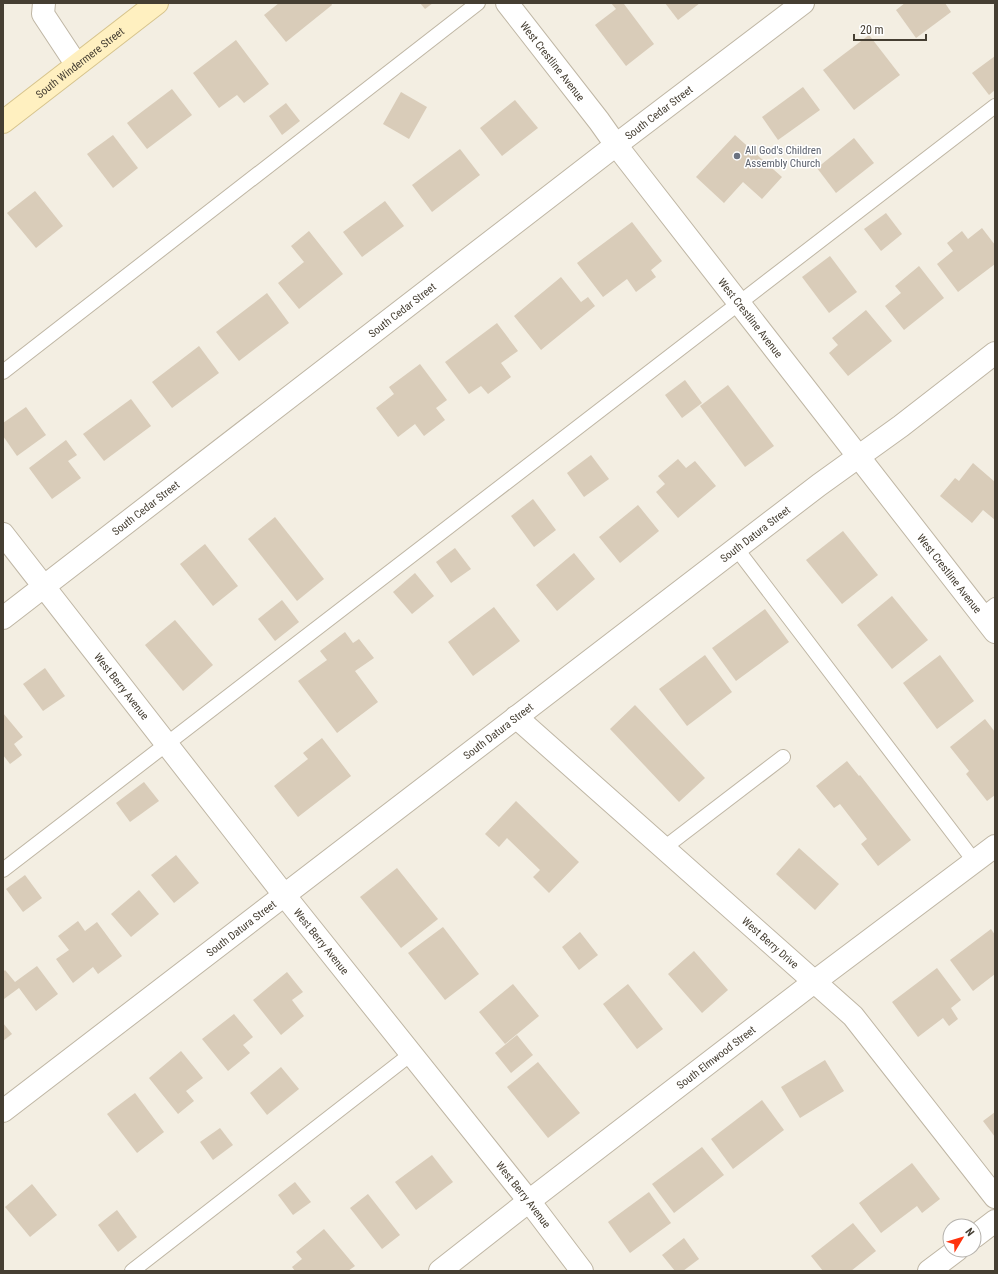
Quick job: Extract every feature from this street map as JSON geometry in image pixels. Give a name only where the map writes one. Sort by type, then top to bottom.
[{"type":"street","points":[[44,3],[43,14],[76,64]]},
{"type":"street","name":"South Windermere Street","points":[[3,122],[76,64],[157,3]]},
{"type":"street","name":"West Crestline Avenue","points":[[507,3],[859,456],[988,610],[995,632]]},
{"type":"street","name":"South Cedar Street","points":[[3,618],[616,145],[803,3]]},
{"type":"street","name":"South Datura Street","points":[[3,1111],[285,896],[736,548],[995,353]]},
{"type":"street","name":"West Berry Avenue","points":[[3,534],[285,896],[582,1271]]},
{"type":"street","name":"West Berry Drive","points":[[516,717],[853,1016],[995,1197]]},
{"type":"street","name":"South Elmwood Street","points":[[440,1271],[528,1201],[814,982],[995,846]]},
{"type":"street","points":[[982,1231],[995,1221]]},
{"type":"street","points":[[929,1271],[946,1258]]},
{"type":"lane","points":[[3,372],[478,3]]},
{"type":"lane","points":[[3,870],[995,106]]},
{"type":"lane","points":[[736,548],[975,862]]},
{"type":"lane","points":[[664,848],[783,756]]},
{"type":"lane","points":[[132,1271],[411,1054]]},
{"type":"building","points":[[279,3],[331,3],[332,5],[286,42],[264,15]]},
{"type":"building","points":[[420,3],[433,3],[425,9]]},
{"type":"building","points":[[611,3],[625,3],[624,4],[654,44],[626,66],[595,25],[616,9]]},
{"type":"building","points":[[665,3],[700,3],[678,20]]},
{"type":"building","points":[[905,3],[945,3],[951,12],[916,38],[896,10]]},
{"type":"building","points":[[869,35],[900,75],[854,110],[823,70]]},
{"type":"building","points":[[236,40],[269,84],[244,103],[237,95],[219,108],[193,73]]},
{"type":"building","points":[[995,56],[995,90],[989,95],[972,73]]},
{"type":"building","points":[[803,87],[820,110],[778,140],[762,117]]},
{"type":"building","points":[[172,89],[192,115],[147,149],[127,123]]},
{"type":"building","points":[[401,92],[427,107],[409,139],[383,124]]},
{"type":"building","points":[[515,100],[538,128],[502,156],[480,128]]},
{"type":"building","points":[[286,103],[300,121],[282,135],[269,116]]},
{"type":"building","points":[[113,135],[138,168],[113,188],[87,154]]},
{"type":"building","name":"All God's Children Assembly Church","points":[[735,135],[782,177],[762,199],[743,182],[724,203],[696,177]]},
{"type":"building","points":[[854,138],[874,163],[836,193],[817,168]]},
{"type":"building","points":[[460,149],[480,175],[432,212],[412,185]]},
{"type":"building","points":[[35,191],[63,226],[36,248],[7,213]]},
{"type":"building","points":[[385,201],[404,226],[362,257],[343,232]]},
{"type":"building","points":[[886,213],[902,234],[881,251],[864,229]]},
{"type":"building","points":[[632,222],[662,261],[651,270],[656,277],[636,292],[627,279],[603,297],[577,263]]},
{"type":"building","points":[[982,228],[995,245],[995,264],[958,292],[937,264],[953,251],[947,243],[962,231],[968,239]]},
{"type":"building","points":[[309,231],[343,274],[299,309],[278,283],[304,262],[291,246]]},
{"type":"building","points":[[830,256],[857,292],[829,313],[802,277]]},
{"type":"building","points":[[919,266],[944,298],[904,330],[885,306],[901,293],[895,286]]},
{"type":"building","points":[[561,277],[581,302],[588,297],[595,306],[541,350],[514,316]]},
{"type":"building","points":[[267,293],[289,323],[239,361],[216,332]]},
{"type":"building","points":[[866,310],[892,341],[848,376],[829,353],[838,345],[832,338]]},
{"type":"building","points":[[497,323],[518,351],[501,363],[511,377],[488,394],[481,386],[469,394],[445,362]]},
{"type":"building","points":[[199,346],[219,373],[172,408],[152,382]]},
{"type":"building","points":[[420,364],[447,400],[436,408],[445,420],[424,436],[415,424],[398,437],[376,408],[394,394],[389,387]]},
{"type":"building","points":[[685,380],[702,403],[682,418],[665,395]]},
{"type":"building","points":[[728,385],[774,446],[745,467],[700,406]]},
{"type":"building","points":[[131,399],[151,426],[104,461],[83,434]]},
{"type":"building","points":[[26,407],[46,435],[17,456],[3,436],[3,423]]},
{"type":"building","points":[[66,440],[77,455],[68,461],[81,478],[52,499],[29,468]]},
{"type":"building","points":[[591,455],[609,479],[584,497],[567,473]]},
{"type":"building","points":[[678,459],[686,468],[695,461],[716,486],[678,518],[656,492],[665,484],[658,476]]},
{"type":"building","points":[[973,463],[995,482],[995,520],[983,510],[972,523],[940,496],[955,478],[959,481]]},
{"type":"building","points":[[533,499],[556,530],[534,547],[511,516]]},
{"type":"building","points":[[638,505],[659,531],[620,563],[599,537]]},
{"type":"building","points":[[275,517],[324,579],[297,601],[248,539]]},
{"type":"building","points":[[843,531],[878,575],[842,604],[806,560]]},
{"type":"building","points":[[205,544],[238,586],[213,606],[180,564]]},
{"type":"building","points":[[455,548],[471,569],[451,583],[436,562]]},
{"type":"building","points":[[574,553],[595,579],[557,611],[536,585]]},
{"type":"building","points":[[415,573],[434,596],[412,614],[393,592]]},
{"type":"building","points":[[892,596],[928,640],[892,669],[857,625]]},
{"type":"building","points":[[282,600],[299,622],[275,641],[258,619]]},
{"type":"building","points":[[494,607],[520,641],[473,676],[448,642]]},
{"type":"building","points":[[765,609],[789,642],[736,681],[712,648]]},
{"type":"building","points":[[175,620],[213,665],[183,691],[145,645]]},
{"type":"building","points":[[345,632],[353,643],[359,639],[374,658],[355,671],[378,702],[337,733],[298,681],[327,660],[320,651]]},
{"type":"building","points":[[705,655],[732,692],[687,726],[659,689]]},
{"type":"building","points":[[940,655],[974,701],[937,729],[903,683]]},
{"type":"building","points":[[45,668],[65,696],[43,711],[23,684]]},
{"type":"building","points":[[635,705],[705,778],[679,802],[610,729]]},
{"type":"building","points":[[3,713],[23,737],[14,744],[22,755],[10,764],[3,755]]},
{"type":"building","points":[[985,719],[995,732],[995,795],[987,801],[966,774],[969,771],[950,747]]},
{"type":"building","points":[[322,738],[351,776],[298,817],[274,786],[308,759],[303,753]]},
{"type":"building","points":[[847,761],[859,776],[860,775],[911,840],[878,866],[861,844],[867,839],[840,804],[834,808],[816,786]]},
{"type":"building","points":[[144,782],[159,801],[130,822],[116,803]]},
{"type":"building","points":[[516,801],[579,862],[549,893],[533,877],[540,870],[507,838],[499,847],[485,834]]},
{"type":"building","points":[[799,848],[839,884],[815,910],[776,874]]},
{"type":"building","points":[[176,855],[199,883],[174,903],[151,875]]},
{"type":"building","points":[[397,868],[438,919],[401,948],[360,897]]},
{"type":"building","points":[[25,875],[42,898],[23,912],[6,889]]},
{"type":"building","points":[[139,890],[159,914],[131,937],[111,914]]},
{"type":"building","points":[[78,921],[85,931],[97,922],[122,956],[98,974],[93,967],[73,983],[56,959],[69,950],[58,936]]},
{"type":"building","points":[[443,927],[479,974],[445,1000],[408,953]]},
{"type":"building","points":[[991,929],[995,935],[995,974],[973,991],[950,960]]},
{"type":"building","points":[[580,932],[598,955],[579,970],[562,947]]},
{"type":"building","points":[[694,951],[728,990],[702,1013],[668,974]]},
{"type":"building","points":[[37,966],[58,994],[36,1011],[19,988],[4,999],[3,972],[5,970],[15,982]]},
{"type":"building","points":[[937,968],[961,1000],[951,1008],[958,1019],[949,1026],[943,1018],[918,1037],[892,1002]]},
{"type":"building","points":[[287,972],[303,992],[292,1000],[304,1016],[281,1035],[253,1000]]},
{"type":"building","points":[[513,984],[539,1016],[505,1044],[479,1012]]},
{"type":"building","points":[[628,984],[663,1029],[637,1049],[603,1004]]},
{"type":"building","points":[[234,1014],[253,1037],[243,1045],[250,1053],[228,1071],[202,1039]]},
{"type":"building","points":[[3,1023],[12,1034],[3,1041]]},
{"type":"building","points":[[517,1035],[533,1055],[511,1073],[495,1053]]},
{"type":"building","points":[[181,1051],[203,1078],[186,1091],[194,1101],[178,1114],[149,1078]]},
{"type":"building","points":[[825,1060],[844,1091],[800,1118],[781,1087]]},
{"type":"building","points":[[538,1062],[580,1113],[548,1138],[507,1087]]},
{"type":"building","points":[[281,1067],[299,1089],[267,1115],[250,1093]]},
{"type":"building","points":[[135,1093],[164,1132],[137,1153],[107,1114]]},
{"type":"building","points":[[762,1100],[784,1130],[733,1169],[711,1139]]},
{"type":"building","points":[[995,1112],[995,1137],[983,1121]]},
{"type":"building","points":[[220,1128],[233,1145],[213,1160],[200,1142]]},
{"type":"building","points":[[702,1147],[724,1175],[674,1213],[652,1184]]},
{"type":"building","points":[[432,1155],[453,1182],[416,1210],[395,1182]]},
{"type":"building","points":[[912,1163],[940,1199],[922,1213],[917,1206],[881,1233],[859,1203]]},
{"type":"building","points":[[295,1182],[311,1202],[293,1215],[278,1195]]},
{"type":"building","points":[[32,1184],[57,1215],[30,1237],[5,1207]]},
{"type":"building","points":[[649,1192],[671,1223],[630,1253],[608,1222]]},
{"type":"building","points":[[368,1194],[400,1235],[382,1249],[350,1208]]},
{"type":"building","points":[[117,1210],[137,1237],[118,1252],[98,1225]]},
{"type":"building","points":[[853,1223],[876,1251],[851,1271],[823,1271],[811,1256]]},
{"type":"building","points":[[324,1229],[355,1266],[348,1271],[295,1271],[292,1267],[302,1259],[296,1252]]},
{"type":"building","points":[[684,1238],[699,1259],[683,1271],[675,1271],[662,1255]]},
{"type":"place","name":"All God's Children Assembly Church","points":[[737,156]]}]
